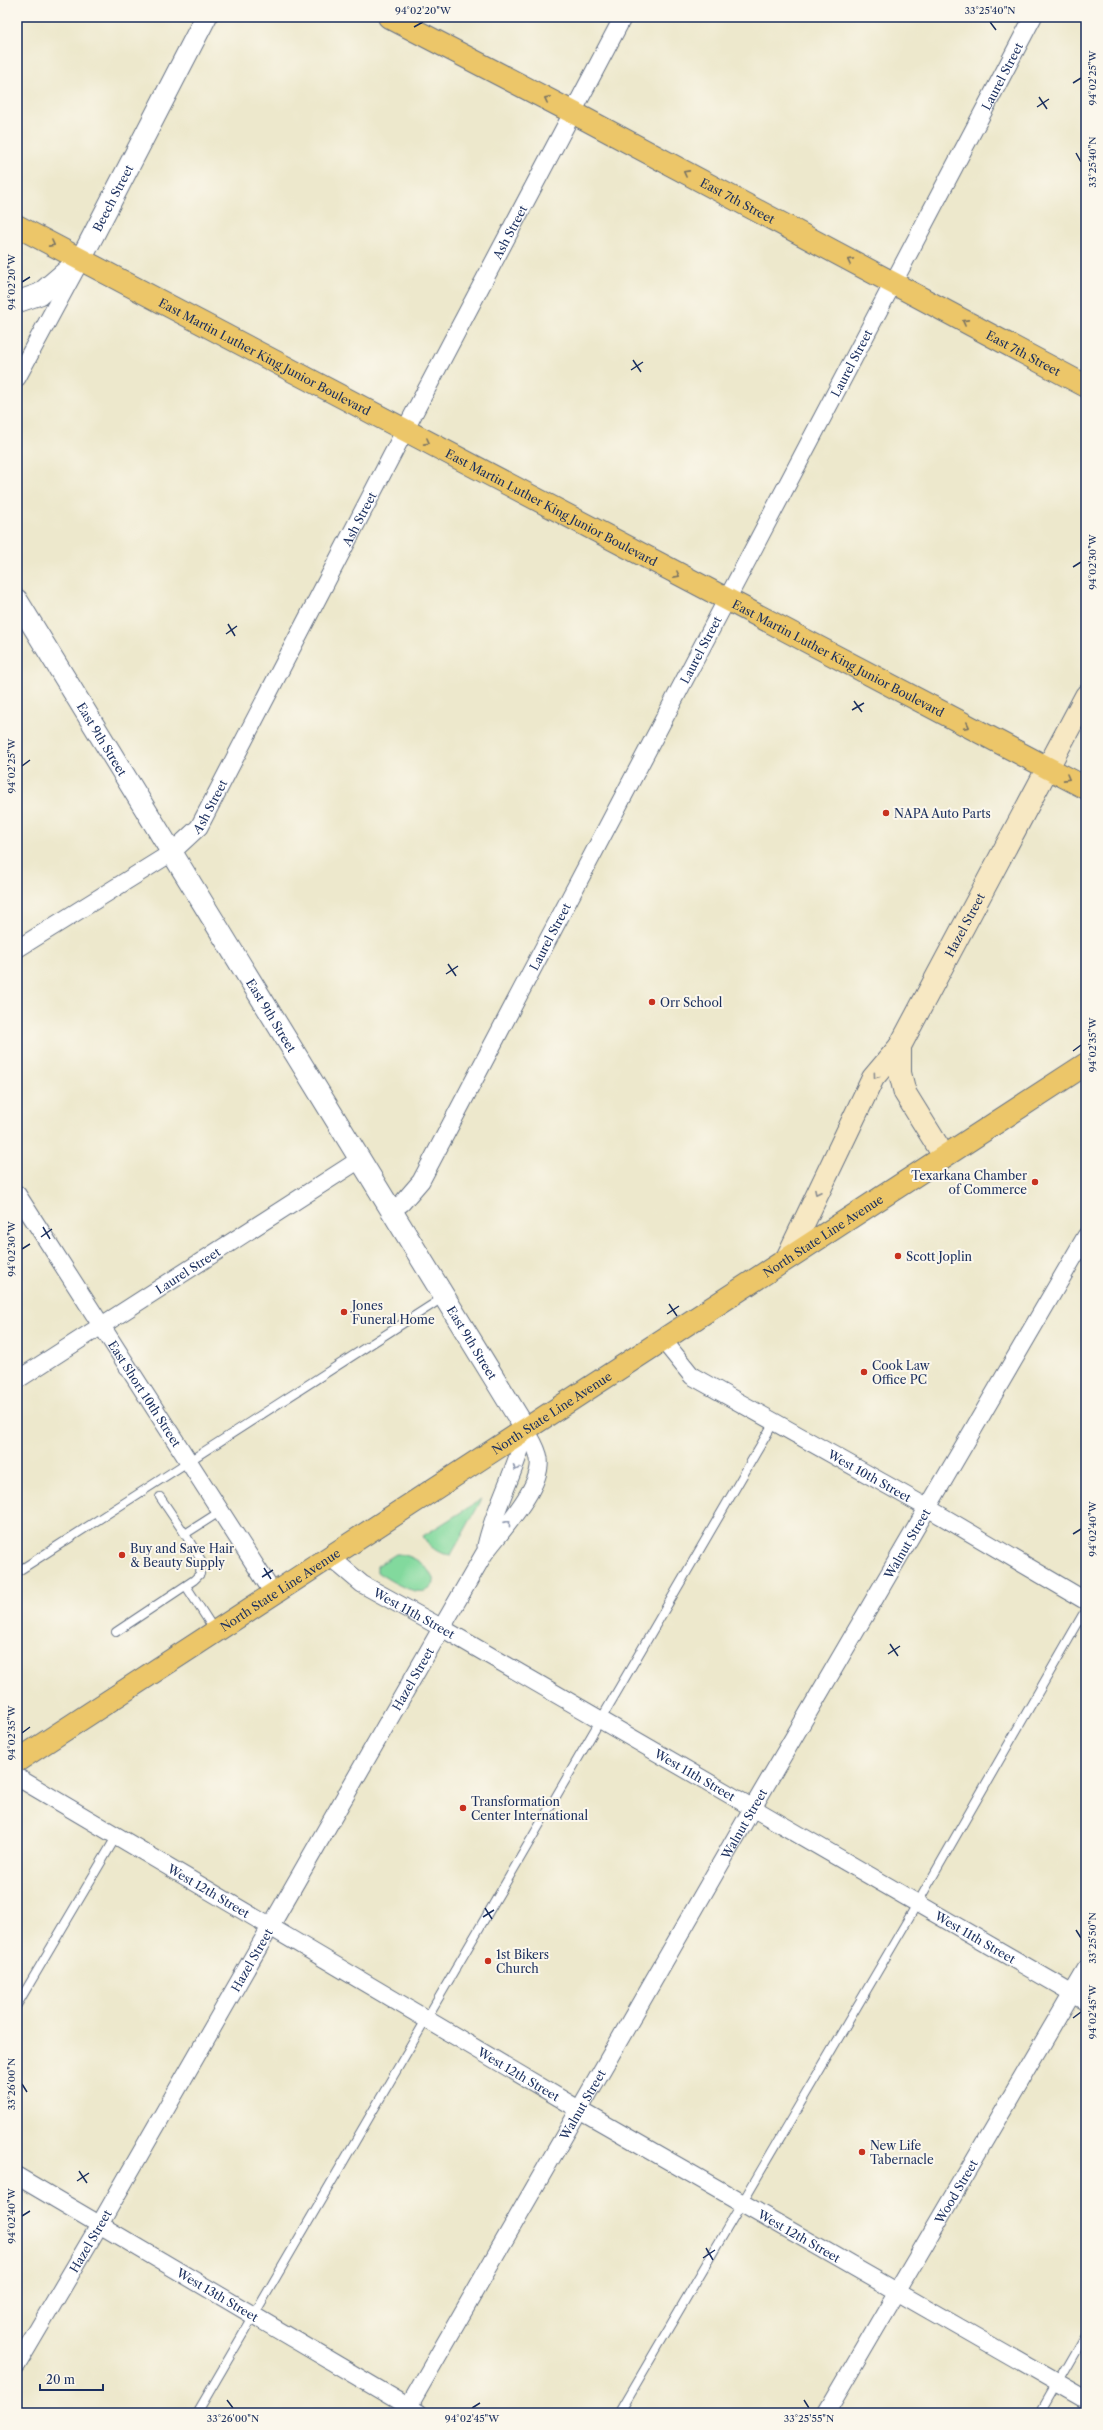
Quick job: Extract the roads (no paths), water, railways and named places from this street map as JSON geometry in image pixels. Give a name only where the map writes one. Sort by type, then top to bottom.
[{"type":"main road","name":"East 7th Street","points":[[389,17],[574,113],[892,284],[1086,386]]},
{"type":"main road","name":"East Martin Luther King Junior Boulevard","points":[[17,226],[405,430],[727,602],[1086,788]]},
{"type":"main road","name":"Hazel Street","points":[[944,1156],[905,1093],[900,1073],[900,1046],[1086,696]]},
{"type":"main road","points":[[787,1258],[874,1078],[900,1046]]},
{"type":"main road","name":"North State Line Avenue","points":[[17,1761],[329,1556],[526,1430],[1086,1064]]},
{"type":"street","name":"Beech Street","points":[[17,378],[81,259],[206,17]]},
{"type":"street","name":"Ash Street","points":[[17,949],[171,853],[190,837],[204,819],[405,430],[574,113],[623,17]]},
{"type":"street","name":"Laurel Street","points":[[391,1211],[402,1203],[421,1181],[727,602],[1033,17]]},
{"type":"street","points":[[17,302],[40,294],[81,259]]},
{"type":"street","name":"East 9th Street","points":[[17,600],[359,1160],[526,1430]]},
{"type":"street","name":"Laurel Street","points":[[17,1380],[359,1160]]},
{"type":"street","name":"East Short 10th Street","points":[[17,1194],[273,1593]]},
{"type":"street","name":"Walnut Street","points":[[411,2411],[580,2110],[752,1809],[1086,1236]]},
{"type":"street","name":"West 10th Street","points":[[663,1340],[692,1376],[928,1508],[1086,1601]]},
{"type":"street","name":"Hazel Street","points":[[484,1554],[497,1509],[520,1457],[526,1430]]},
{"type":"street","name":"Hazel Street","points":[[17,2365],[100,2224],[269,1926],[484,1554],[531,1490],[539,1471],[537,1452],[526,1430]]},
{"type":"street","name":"West 11th Street","points":[[329,1556],[362,1584],[442,1628],[752,1809],[1079,1997]]},
{"type":"street","name":"West 12th Street","points":[[17,1777],[116,1837],[580,2110],[897,2290],[1086,2400]]},
{"type":"street","name":"Wood Street","points":[[826,2413],[897,2290],[1079,1997],[1086,1969]]},
{"type":"street","name":"West 13th Street","points":[[17,2176],[254,2315],[411,2411]]},
{"type":"lane","points":[[17,1572],[444,1297]]},
{"type":"lane","points":[[197,2413],[774,1422]]},
{"type":"lane","points":[[116,1632],[186,1586],[200,1574],[202,1567],[201,1560],[160,1497]]},
{"type":"lane","points":[[185,1534],[221,1511]]},
{"type":"lane","points":[[186,1586],[215,1631]]},
{"type":"lane","points":[[619,2413],[917,1904],[1086,1609]]},
{"type":"lane","points":[[17,2004],[116,1837]]},
{"type":"lane","points":[[1040,2413],[1086,2333]]},
{"type":"place","name":"NAPA Auto Parts","points":[[886,813]]},
{"type":"place","name":"Orr School","points":[[652,1002]]},
{"type":"place","name":"Texarkana Chamber of Commerce","points":[[1035,1182]]},
{"type":"place","name":"Scott Joplin","points":[[898,1256]]},
{"type":"place","name":"Jones Funeral Home","points":[[344,1312]]},
{"type":"place","name":"Cook Law Office PC","points":[[864,1372]]},
{"type":"place","name":"Buy and Save Hair & Beauty Supply","points":[[122,1555]]},
{"type":"place","name":"Transformation Center International","points":[[463,1808]]},
{"type":"place","name":"1st Bikers Church","points":[[488,1961]]},
{"type":"place","name":"New Life Tabernacle","points":[[862,2152]]}]
